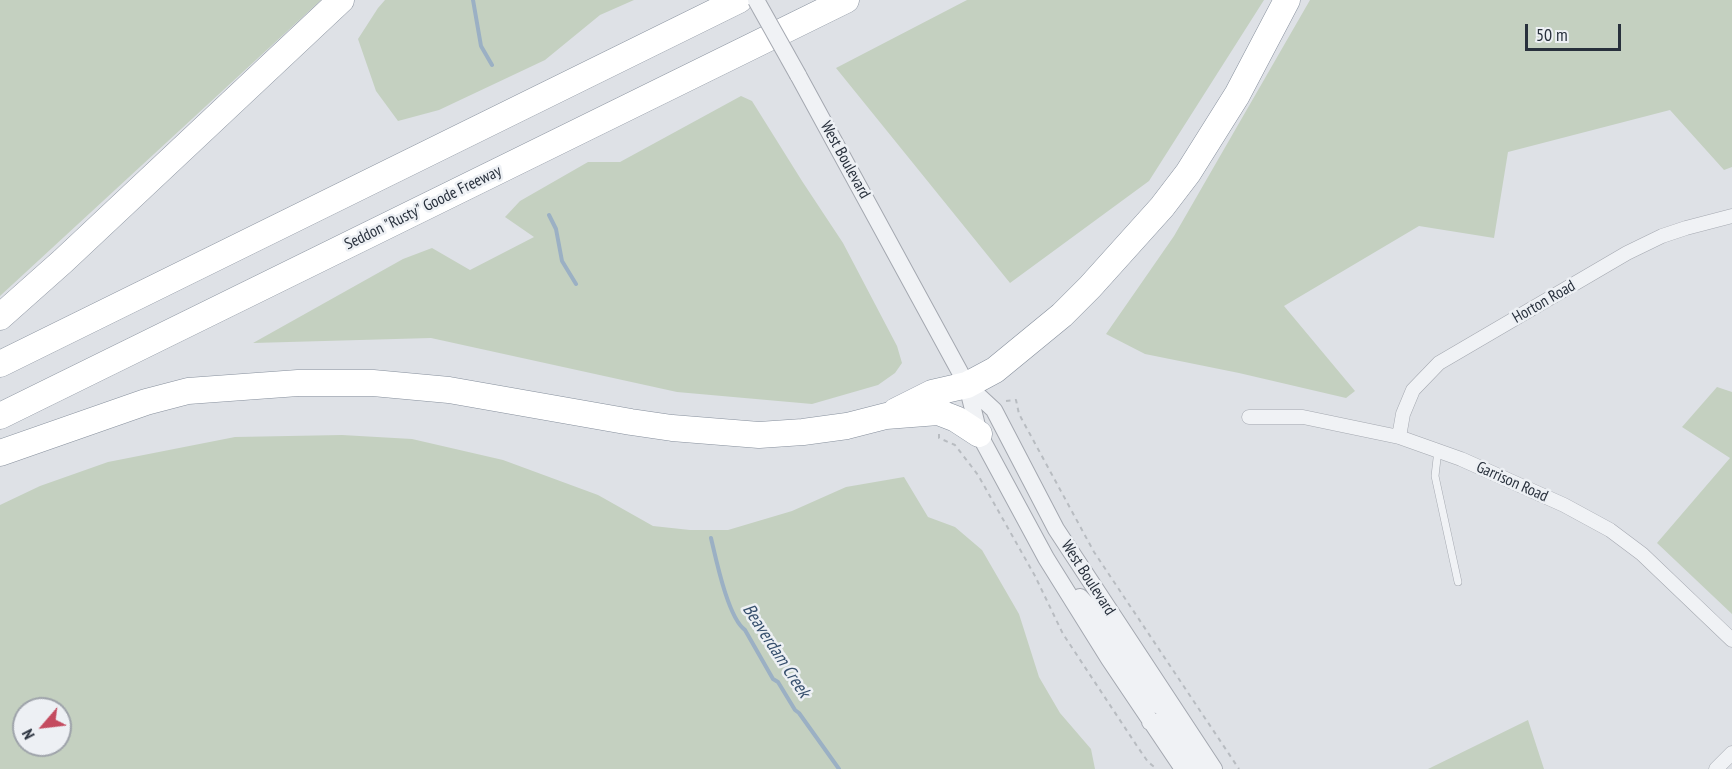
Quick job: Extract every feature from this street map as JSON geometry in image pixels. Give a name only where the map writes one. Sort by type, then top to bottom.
[{"type":"highway","points":[[0,317],[63,261],[341,0]]},
{"type":"highway","points":[[0,364],[739,0]]},
{"type":"highway","name":"Seddon \"Rusty\" Goode Freeway","points":[[0,416],[846,0]]},
{"type":"highway","points":[[886,416],[932,393],[967,384],[1008,360],[1062,315],[1162,207],[1188,173],[1237,95],[1287,0]]},
{"type":"highway","points":[[0,453],[57,431],[188,391],[298,383],[373,383],[449,390],[651,425],[759,435],[847,426],[886,416],[938,412],[956,419],[979,434]]},
{"type":"street","name":"West Boulevard","points":[[756,0],[967,384],[979,434],[1050,566],[1150,722],[1183,769]]},
{"type":"street","name":"Horton Road","points":[[1399,437],[1403,414],[1413,390],[1439,363],[1627,253],[1662,236],[1732,216]]},
{"type":"street","name":"West Boulevard","points":[[967,384],[994,411],[1056,529],[1214,769]]},
{"type":"street","name":"Garrison Road","points":[[1248,417],[1303,417],[1399,437],[1438,450],[1564,505],[1610,530],[1642,554],[1732,640]]},
{"type":"street","points":[[1050,566],[1090,608],[1148,696],[1163,709],[1173,709]]},
{"type":"street","points":[[1150,722],[1159,721],[1171,727],[1200,769]]},
{"type":"street","points":[[1716,769],[1732,753]]},
{"type":"lane","points":[[1438,450],[1435,476],[1458,582]]},
{"type":"path","points":[[1005,400],[1016,400],[1019,414],[1083,534],[1239,769]]},
{"type":"path","points":[[940,427],[939,438],[955,445],[978,475],[1035,576],[1063,634],[1148,762],[1157,769]]},
{"type":"green space","points":[[0,0],[321,0],[0,296]]},
{"type":"green space","points":[[385,0],[634,0],[600,15],[545,60],[439,110],[398,121],[376,91],[358,39]]},
{"type":"green space","points":[[967,0],[1264,0],[1149,181],[1010,283],[836,68]]},
{"type":"green space","points":[[1310,0],[1732,0],[1732,167],[1724,170],[1670,110],[1508,152],[1494,238],[1419,226],[1284,306],[1355,391],[1346,398],[1145,354],[1106,334],[1174,236]]},
{"type":"green space","points":[[741,96],[752,101],[843,243],[897,346],[902,363],[895,373],[878,385],[812,404],[677,392],[431,338],[253,343],[403,259],[432,248],[470,270],[534,237],[505,217],[520,201],[588,162],[620,162]]},
{"type":"green space","points":[[1717,387],[1732,392],[1732,614],[1657,543],[1730,458],[1682,427]]},
{"type":"green space","points":[[342,435],[412,439],[503,460],[598,495],[653,526],[690,530],[728,530],[792,511],[846,487],[904,477],[928,517],[955,527],[982,550],[1019,614],[1039,677],[1060,713],[1091,749],[1095,769],[0,769],[0,505],[40,486],[108,462],[235,437]]},
{"type":"green space","points":[[1528,720],[1544,769],[1428,769]]},
{"type":"waterway","name":"Beaverdam Creek","points":[[473,0],[481,46],[492,65]]},
{"type":"waterway","name":"Beaverdam Creek","points":[[549,215],[556,229],[562,261],[576,284]]},
{"type":"waterway","name":"Beaverdam Creek","points":[[711,538],[733,614],[745,630],[773,679],[778,682],[795,710],[839,769]]}]
